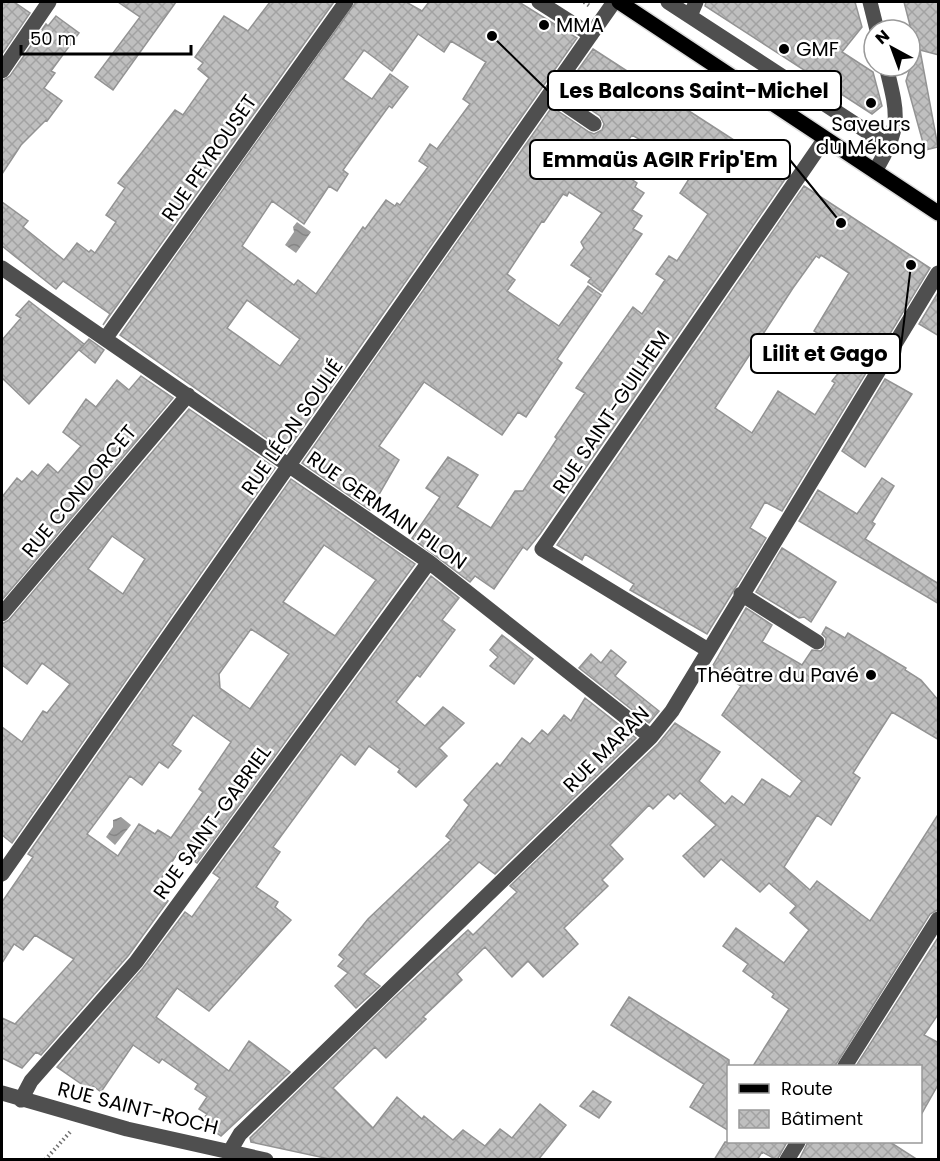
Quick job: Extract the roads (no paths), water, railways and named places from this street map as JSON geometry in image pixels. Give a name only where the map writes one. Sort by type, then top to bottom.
[{"type":"main road","points":[[619,2],[824,140],[939,213]]},
{"type":"street","points":[[2,71],[49,2]]},
{"type":"street","name":"RUE PEYROUSET","points":[[105,339],[346,2]]},
{"type":"street","points":[[539,2],[591,35]]},
{"type":"street","name":"RUE LÉON SOULIÉ","points":[[2,874],[614,2]]},
{"type":"street","points":[[668,2],[890,146]]},
{"type":"street","points":[[690,16],[696,2]]},
{"type":"street","points":[[870,2],[874,18]]},
{"type":"street","points":[[875,171],[890,146],[897,117],[889,78]]},
{"type":"street","points":[[550,94],[594,124]]},
{"type":"street","name":"RUE SAINT-GUILHEM","points":[[708,650],[542,549],[824,140]]},
{"type":"street","name":"RUE GERMAIN PILON","points":[[2,268],[429,562],[651,737]]},
{"type":"street","name":"RUE MARAN","points":[[230,1151],[240,1134],[651,737],[672,711],[741,594],[939,273]]},
{"type":"street","name":"RUE CONDORCET","points":[[2,614],[188,395]]},
{"type":"street","name":"RUE SAINT-GABRIEL","points":[[21,1100],[31,1081],[136,962],[429,562]]},
{"type":"street","points":[[741,594],[817,642]]},
{"type":"street","points":[[846,1065],[939,919]]},
{"type":"street","name":"RUE SAINT-ROCH","points":[[2,1093],[201,1153],[230,1151],[266,1160]]},
{"type":"street","points":[[787,1160],[797,1143]]},
{"type":"water","points":[[297,222],[311,232],[296,253],[285,245],[294,232],[293,227]]},
{"type":"water","points":[[121,817],[131,825],[115,845],[106,837],[113,827],[113,820]]},
{"type":"place","name":"MMA","points":[[544,25]]},
{"type":"place","name":"Les Balcons Saint-Michel","points":[[492,36]]},
{"type":"place","name":"GMF","points":[[784,49]]},
{"type":"place","name":"Saveurs du Mékong","points":[[871,103]]},
{"type":"place","name":"Emmaüs AGIR Frip'Em","points":[[841,223]]},
{"type":"place","name":"Lilit et Gago","points":[[911,265]]},
{"type":"place","name":"Théâtre du Pavé","points":[[871,675]]}]
